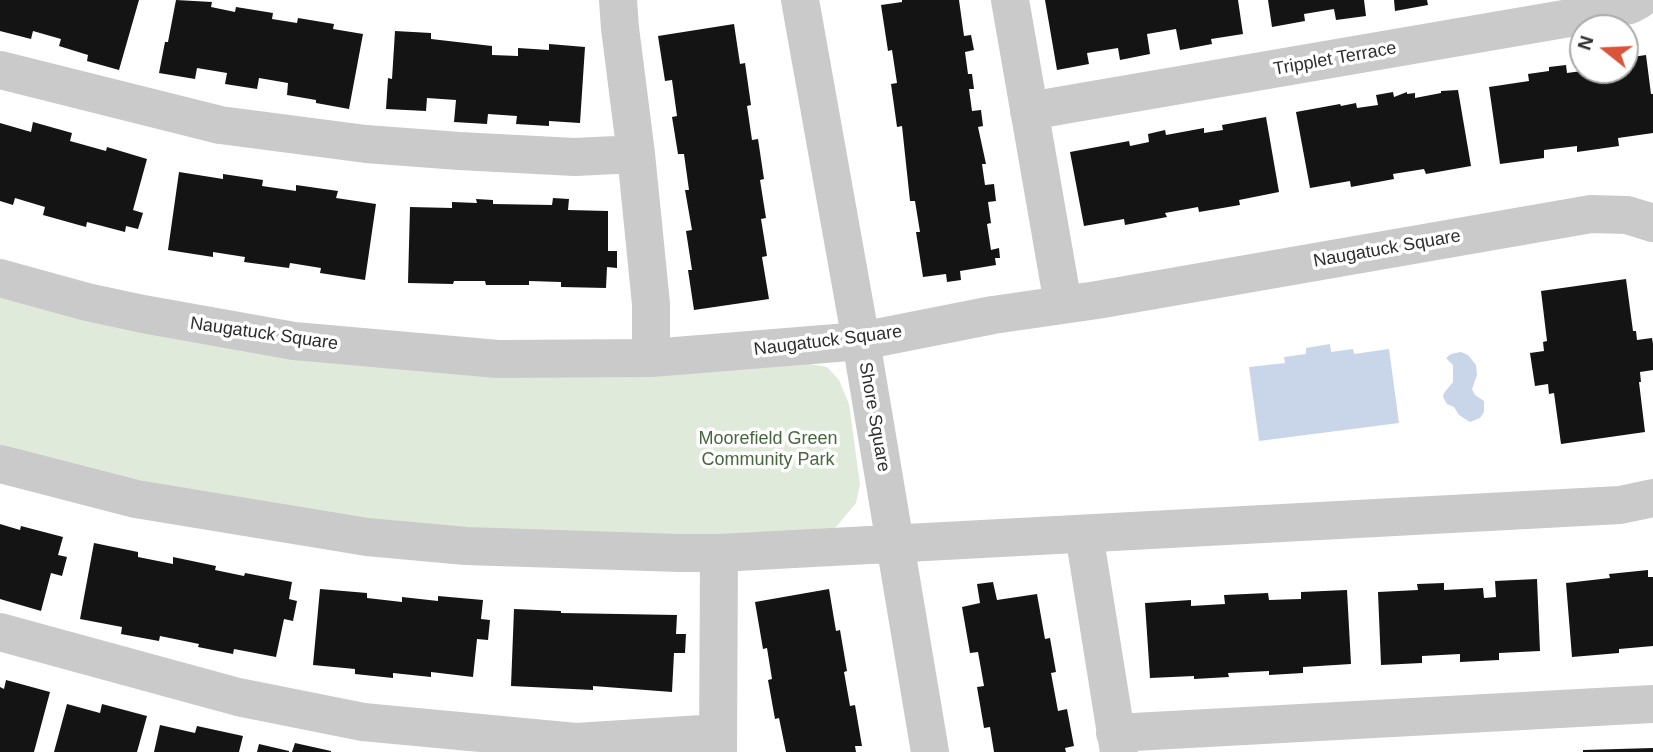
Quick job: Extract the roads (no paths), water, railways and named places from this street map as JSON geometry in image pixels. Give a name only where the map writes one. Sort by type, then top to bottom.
[{"type":"street","points":[[618,0],[651,304],[651,358]]},
{"type":"street","name":"Shore Square","points":[[800,0],[930,752]]},
{"type":"street","points":[[1010,0],[1063,304]]},
{"type":"street","name":"Tripplet Terrace","points":[[1029,111],[1587,15],[1630,5],[1639,0]]},
{"type":"street","points":[[0,70],[220,125],[366,144],[459,151],[575,157],[636,154]]},
{"type":"street","name":"Naugatuck Square","points":[[0,278],[120,309],[294,341],[498,359],[651,358],[861,341],[1591,214],[1627,215],[1653,223]]},
{"type":"street","points":[[0,464],[136,499],[367,537],[504,548],[719,553],[1620,505],[1653,498]]},
{"type":"street","points":[[1084,534],[1117,743],[1653,704]]},
{"type":"street","points":[[0,632],[238,697],[363,722],[576,742],[718,742],[719,553]]},
{"type":"water","points":[[1330,344],[1331,352],[1353,349],[1354,354],[1389,349],[1399,423],[1259,441],[1249,367],[1285,363],[1284,357],[1306,354],[1306,348]]},
{"type":"water","points":[[1461,352],[1468,355],[1476,365],[1477,375],[1472,389],[1475,395],[1484,401],[1484,412],[1480,418],[1470,422],[1447,404],[1443,397],[1453,382],[1453,365],[1446,358]]},
{"type":"park label","name":"Moorefield Green Community Park","points":[[768,450]]}]
